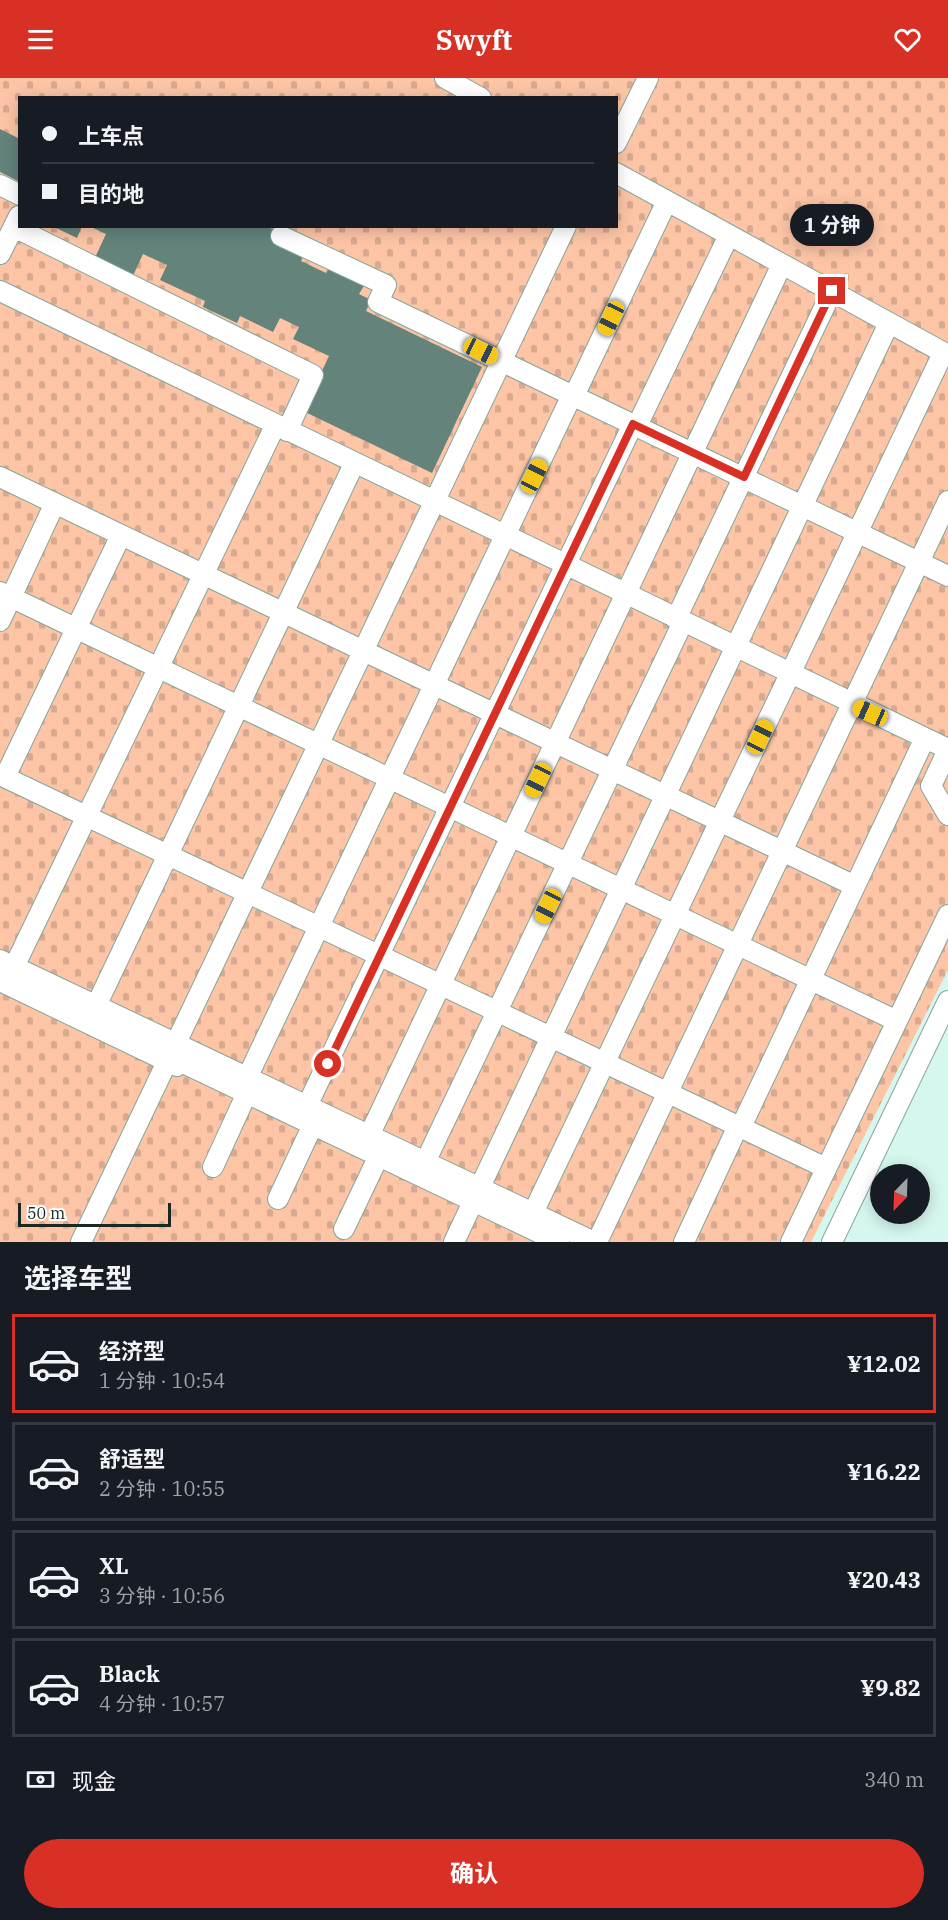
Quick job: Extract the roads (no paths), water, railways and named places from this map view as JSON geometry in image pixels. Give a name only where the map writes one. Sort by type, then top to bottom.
[{"type":"street","points":[[446,78],[478,96]]},
{"type":"street","points":[[618,139],[648,78]]},
{"type":"street","points":[[533,1213],[857,532],[945,354],[618,173]]},
{"type":"street","points":[[0,185],[18,194]]},
{"type":"street","points":[[213,1167],[319,927],[664,199]]},
{"type":"street","points":[[0,254],[17,221]]},
{"type":"street","points":[[30,228],[313,375],[281,428],[204,574],[87,816],[7,964],[96,1006],[177,1056]]},
{"type":"street","points":[[506,363],[565,228]]},
{"type":"street","points":[[93,1242],[252,895],[506,363],[575,228]]},
{"type":"street","points":[[278,1199],[380,956],[566,566],[729,235]]},
{"type":"street","points":[[281,236],[386,285],[378,302],[948,576]]},
{"type":"street","points":[[344,1229],[440,985],[782,264]]},
{"type":"street","points":[[0,291],[948,750],[931,786],[948,815]]},
{"type":"street","points":[[422,1169],[612,770],[744,477],[832,291]]},
{"type":"street","points":[[454,1242],[889,323]]},
{"type":"street","points":[[96,1006],[354,464]]},
{"type":"street","points":[[0,477],[855,886]]},
{"type":"street","points":[[0,981],[249,1084],[567,1239],[595,1242],[948,501]]},
{"type":"street","points":[[0,621],[6,595],[55,503]]},
{"type":"street","points":[[121,535],[3,776],[826,1168]]},
{"type":"street","points":[[6,595],[897,1021]]},
{"type":"street","points":[[684,1242],[925,738]]},
{"type":"street","points":[[791,1242],[948,915]]},
{"type":"street","points":[[832,1242],[948,1002]]},
{"type":"street","points":[[81,1242],[177,1056]]},
{"type":"street","points":[[476,1194],[533,1213],[567,1239]]}]
